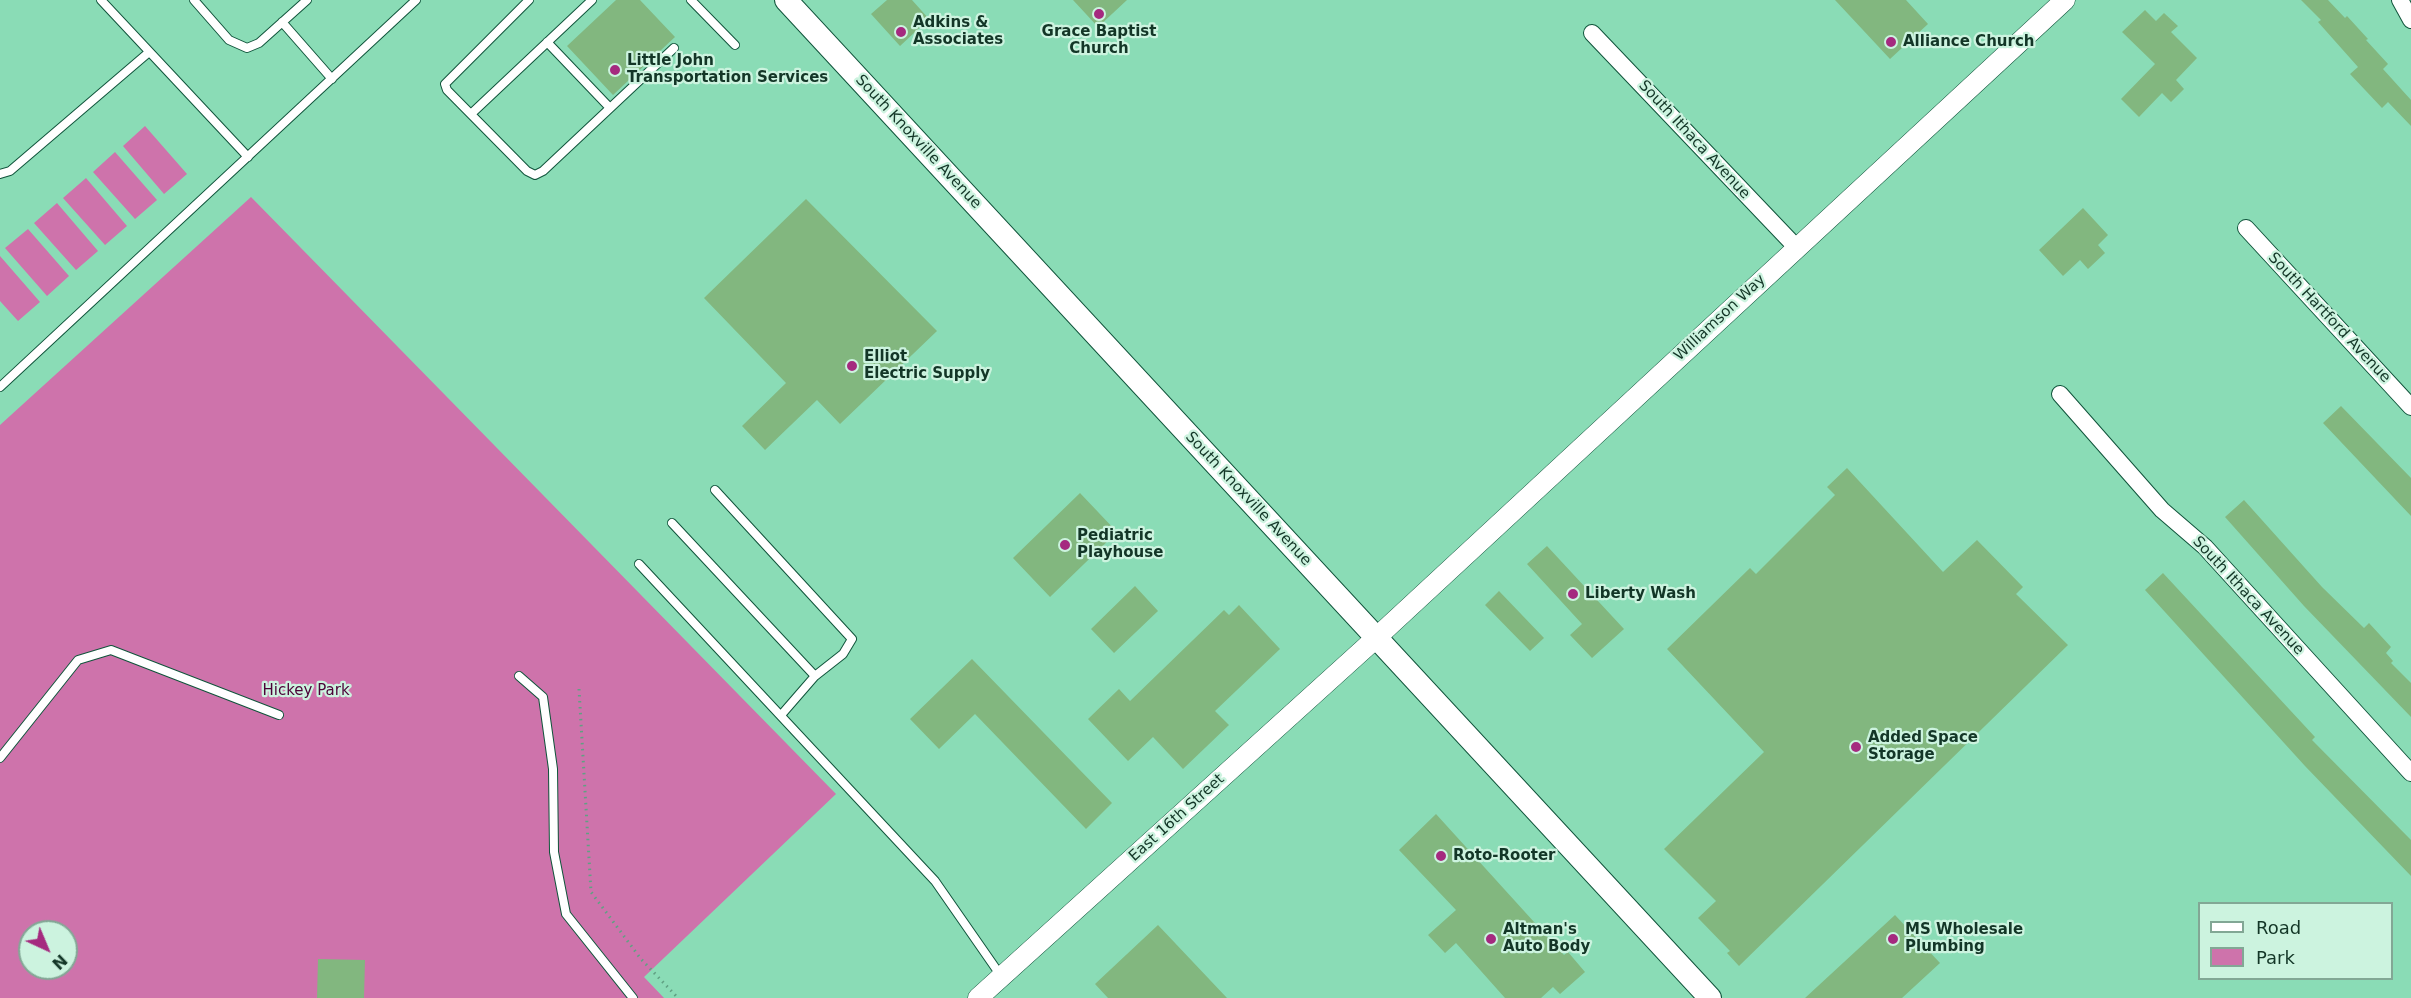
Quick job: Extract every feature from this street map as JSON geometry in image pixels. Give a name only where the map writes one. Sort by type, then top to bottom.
[{"type":"main road","name":"South Knoxville Avenue","points":[[786,0],[1710,998]]},
{"type":"street","name":"Williamson Way","points":[[1376,638],[1796,247],[2066,0]]},
{"type":"street","points":[[2400,0],[2411,20]]},
{"type":"street","name":"South Ithaca Avenue","points":[[1592,33],[1796,247]]},
{"type":"street","name":"South Hartford Avenue","points":[[2246,228],[2411,407]]},
{"type":"street","name":"South Ithaca Avenue","points":[[2060,394],[2162,510],[2205,548],[2411,773]]},
{"type":"street","name":"East 16th Street","points":[[978,998],[1376,638]]},
{"type":"lane","points":[[101,0],[248,158]]},
{"type":"lane","points":[[194,0],[229,40],[247,48],[259,43],[307,0]]},
{"type":"lane","points":[[0,387],[416,0]]},
{"type":"lane","points":[[529,0],[445,84],[447,90],[527,171],[535,175],[543,171],[674,48]]},
{"type":"lane","points":[[692,0],[735,45]]},
{"type":"lane","points":[[471,114],[588,1]]},
{"type":"lane","points":[[282,22],[332,79]]},
{"type":"lane","points":[[547,42],[610,108]]},
{"type":"lane","points":[[0,174],[10,171],[148,53]]},
{"type":"lane","points":[[715,490],[852,639],[843,654],[815,676],[782,714]]},
{"type":"lane","points":[[672,522],[815,676]]},
{"type":"lane","points":[[639,564],[782,714],[935,880],[1002,977]]},
{"type":"lane","points":[[0,758],[78,660],[111,650],[279,715]]},
{"type":"lane","points":[[519,676],[543,697],[553,770],[554,852],[566,914],[633,998]]},
{"type":"path","points":[[579,688],[591,892],[641,959],[678,998]]},
{"type":"green space","points":[[145,126],[187,174],[164,194],[123,146]]},
{"type":"green space","points":[[115,152],[157,200],[135,219],[93,172]]},
{"type":"green space","points":[[86,178],[127,226],[105,245],[63,198]]},
{"type":"green space","name":"Hickey Park","points":[[251,197],[836,794],[644,977],[664,998],[0,998],[0,425]]},
{"type":"green space","points":[[57,203],[98,251],[76,270],[34,223]]},
{"type":"green space","points":[[28,229],[69,276],[47,296],[5,248]]},
{"type":"green space","points":[[0,256],[40,302],[18,321],[0,301]]},
{"type":"building","name":"Little John Transportation Services","points":[[616,0],[640,0],[675,37],[613,95],[567,46]]},
{"type":"building","name":"Adkins & Associates","points":[[887,0],[912,0],[929,19],[900,46],[871,14]]},
{"type":"building","name":"Grace Baptist Church","points":[[1073,0],[1127,0],[1098,27]]},
{"type":"building","name":"Alliance Church","points":[[1835,0],[1906,0],[1928,24],[1890,59]]},
{"type":"building","points":[[2301,0],[2328,0],[2345,18],[2347,16],[2368,39],[2366,40],[2388,64],[2383,69],[2411,100],[2411,126],[2388,102],[2382,108],[2350,74],[2358,67],[2318,22],[2321,20]]},
{"type":"building","points":[[2145,10],[2156,21],[2164,13],[2178,26],[2171,32],[2197,58],[2176,80],[2184,89],[2171,102],[2162,93],[2139,117],[2121,99],[2155,64],[2122,32]]},
{"type":"building","points":[[806,199],[937,331],[840,424],[817,400],[765,450],[742,426],[786,383],[704,298]]},
{"type":"building","points":[[2083,208],[2108,235],[2098,245],[2105,253],[2088,269],[2080,260],[2063,276],[2039,250]]},
{"type":"building","points":[[2341,406],[2411,478],[2411,516],[2323,423]]},
{"type":"building","points":[[1847,468],[1943,572],[1977,540],[2023,587],[2016,594],[2068,645],[1739,966],[1727,953],[1730,951],[1698,918],[1716,901],[1664,849],[1764,752],[1667,649],[1750,568],[1756,574],[1835,495],[1827,487]]},
{"type":"building","name":"Pediatric Playhouse","points":[[1080,493],[1117,532],[1050,597],[1013,558]]},
{"type":"building","points":[[2244,500],[2322,587],[2364,628],[2369,623],[2391,647],[2386,653],[2393,661],[2391,663],[2411,683],[2411,717],[2304,606],[2225,517]]},
{"type":"building","name":"Liberty Wash","points":[[1547,546],[1624,629],[1592,658],[1570,635],[1582,624],[1527,564]]},
{"type":"building","points":[[2163,573],[2315,737],[2312,740],[2411,840],[2411,876],[2305,766],[2145,590]]},
{"type":"building","points":[[1135,586],[1158,611],[1114,653],[1091,629]]},
{"type":"building","points":[[1499,591],[1544,638],[1530,651],[1485,605]]},
{"type":"building","points":[[1239,605],[1280,649],[1215,711],[1229,725],[1183,769],[1153,737],[1128,761],[1088,719],[1119,689],[1130,701],[1224,610],[1229,615]]},
{"type":"building","points":[[972,659],[1112,803],[1086,829],[975,714],[939,749],[910,719]]},
{"type":"building","name":"Altman's Auto Body","points":[[1436,814],[1564,955],[1568,952],[1585,972],[1560,994],[1553,987],[1541,998],[1505,998],[1456,943],[1445,953],[1428,935],[1456,910],[1399,850]]},
{"type":"building","name":"MS Wholesale Plumbing","points":[[1895,915],[1940,963],[1902,998],[1805,998]]},
{"type":"building","points":[[1158,925],[1227,998],[1108,998],[1095,984]]},
{"type":"building","points":[[318,959],[365,960],[364,998],[317,998]]},
{"type":"place","name":"Grace Baptist Church","points":[[1099,14]]},
{"type":"place","name":"Adkins & Associates","points":[[901,32]]},
{"type":"place","name":"Alliance Church","points":[[1891,42]]},
{"type":"place","name":"Little John Transportation Services","points":[[615,70]]},
{"type":"place","name":"Elliot Electric Supply","points":[[852,366]]},
{"type":"place","name":"Pediatric Playhouse","points":[[1065,545]]},
{"type":"place","name":"Liberty Wash","points":[[1573,594]]},
{"type":"place","name":"Added Space Storage","points":[[1856,747]]},
{"type":"place","name":"Roto-Rooter","points":[[1441,856]]},
{"type":"place","name":"Altman's Auto Body","points":[[1491,939]]},
{"type":"place","name":"MS Wholesale Plumbing","points":[[1893,939]]}]
